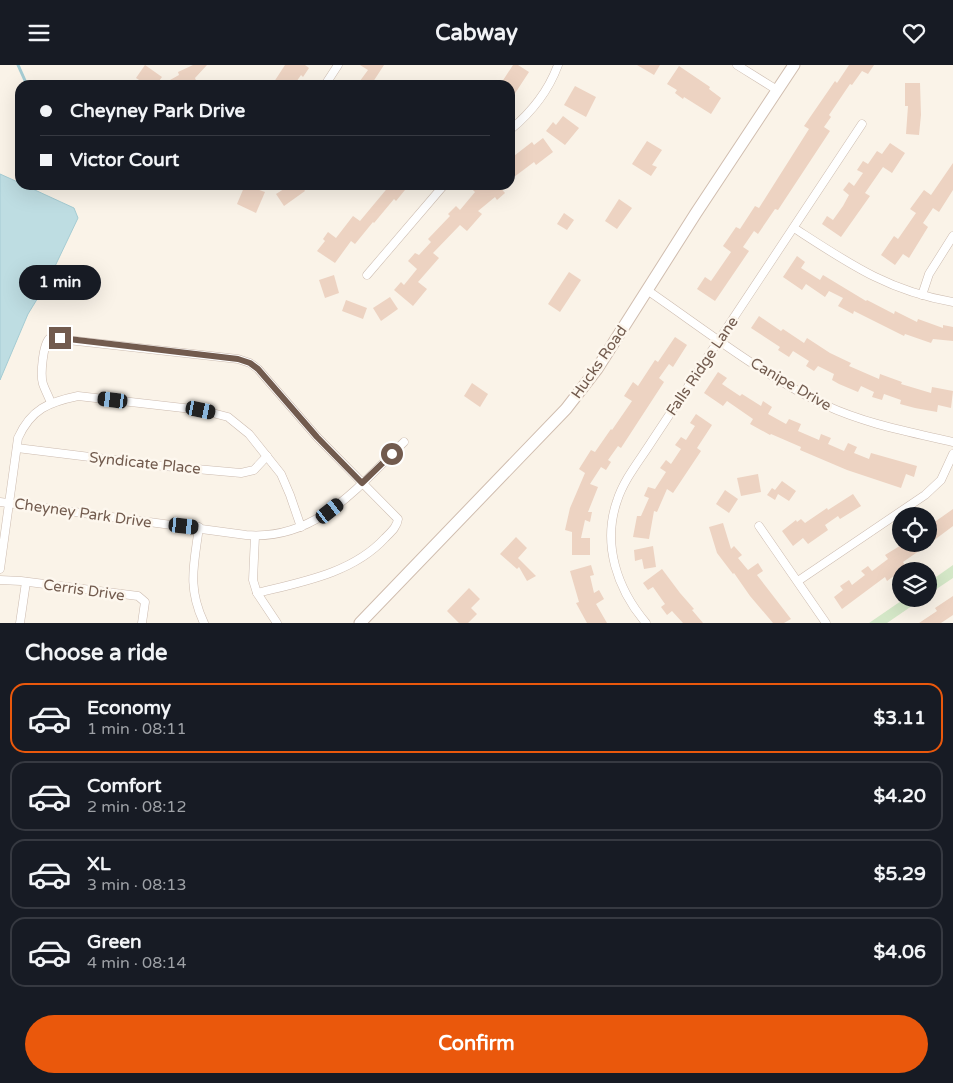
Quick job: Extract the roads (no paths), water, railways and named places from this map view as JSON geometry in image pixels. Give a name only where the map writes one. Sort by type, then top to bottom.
[{"type":"main road","name":"Hucks Road","points":[[360,623],[553,424],[597,369],[794,65]]},
{"type":"street","points":[[328,80],[338,65]]},
{"type":"street","points":[[515,126],[545,93],[558,65]]},
{"type":"street","points":[[737,65],[777,91]]},
{"type":"street","name":"Falls Ridge Lane","points":[[646,623],[635,610],[622,588],[613,555],[611,533],[617,501],[626,481],[862,124]]},
{"type":"street","points":[[368,275],[440,190]]},
{"type":"street","points":[[794,227],[851,265],[881,281],[922,295],[953,302]]},
{"type":"street","points":[[922,295],[929,274],[953,236]]},
{"type":"street","name":"Canipe Drive","points":[[647,290],[786,385],[826,405],[887,427],[953,442]]},
{"type":"street","points":[[51,403],[43,385],[42,377],[46,343],[50,338],[238,359],[250,363],[258,369],[317,437],[398,519],[397,525],[375,549],[358,560],[328,574],[257,593]]},
{"type":"street","points":[[0,569],[18,438],[26,423],[37,411],[51,403],[78,396],[215,413],[228,417],[240,425],[267,456],[285,483],[301,527]]},
{"type":"street","name":"Cheyney Park Drive","points":[[0,502],[199,527],[255,536],[283,533],[301,527],[330,511],[404,442]]},
{"type":"street","name":"Syndicate Place","points":[[16,448],[163,466],[241,473],[254,470],[267,456]]},
{"type":"street","points":[[798,581],[925,495],[941,480],[953,454]]},
{"type":"street","points":[[759,526],[826,623]]},
{"type":"street","points":[[199,527],[193,596],[203,623]]},
{"type":"street","points":[[255,536],[253,580],[257,593],[277,623]]},
{"type":"street","name":"Cerris Drive","points":[[0,580],[141,597],[144,602],[142,623]]},
{"type":"street","points":[[20,623],[26,582]]},
{"type":"water","points":[[0,174],[15,181],[15,190],[35,190],[74,208],[78,218],[47,283],[28,314],[0,380]]},
{"type":"waterway","points":[[18,65],[25,80]]}]
